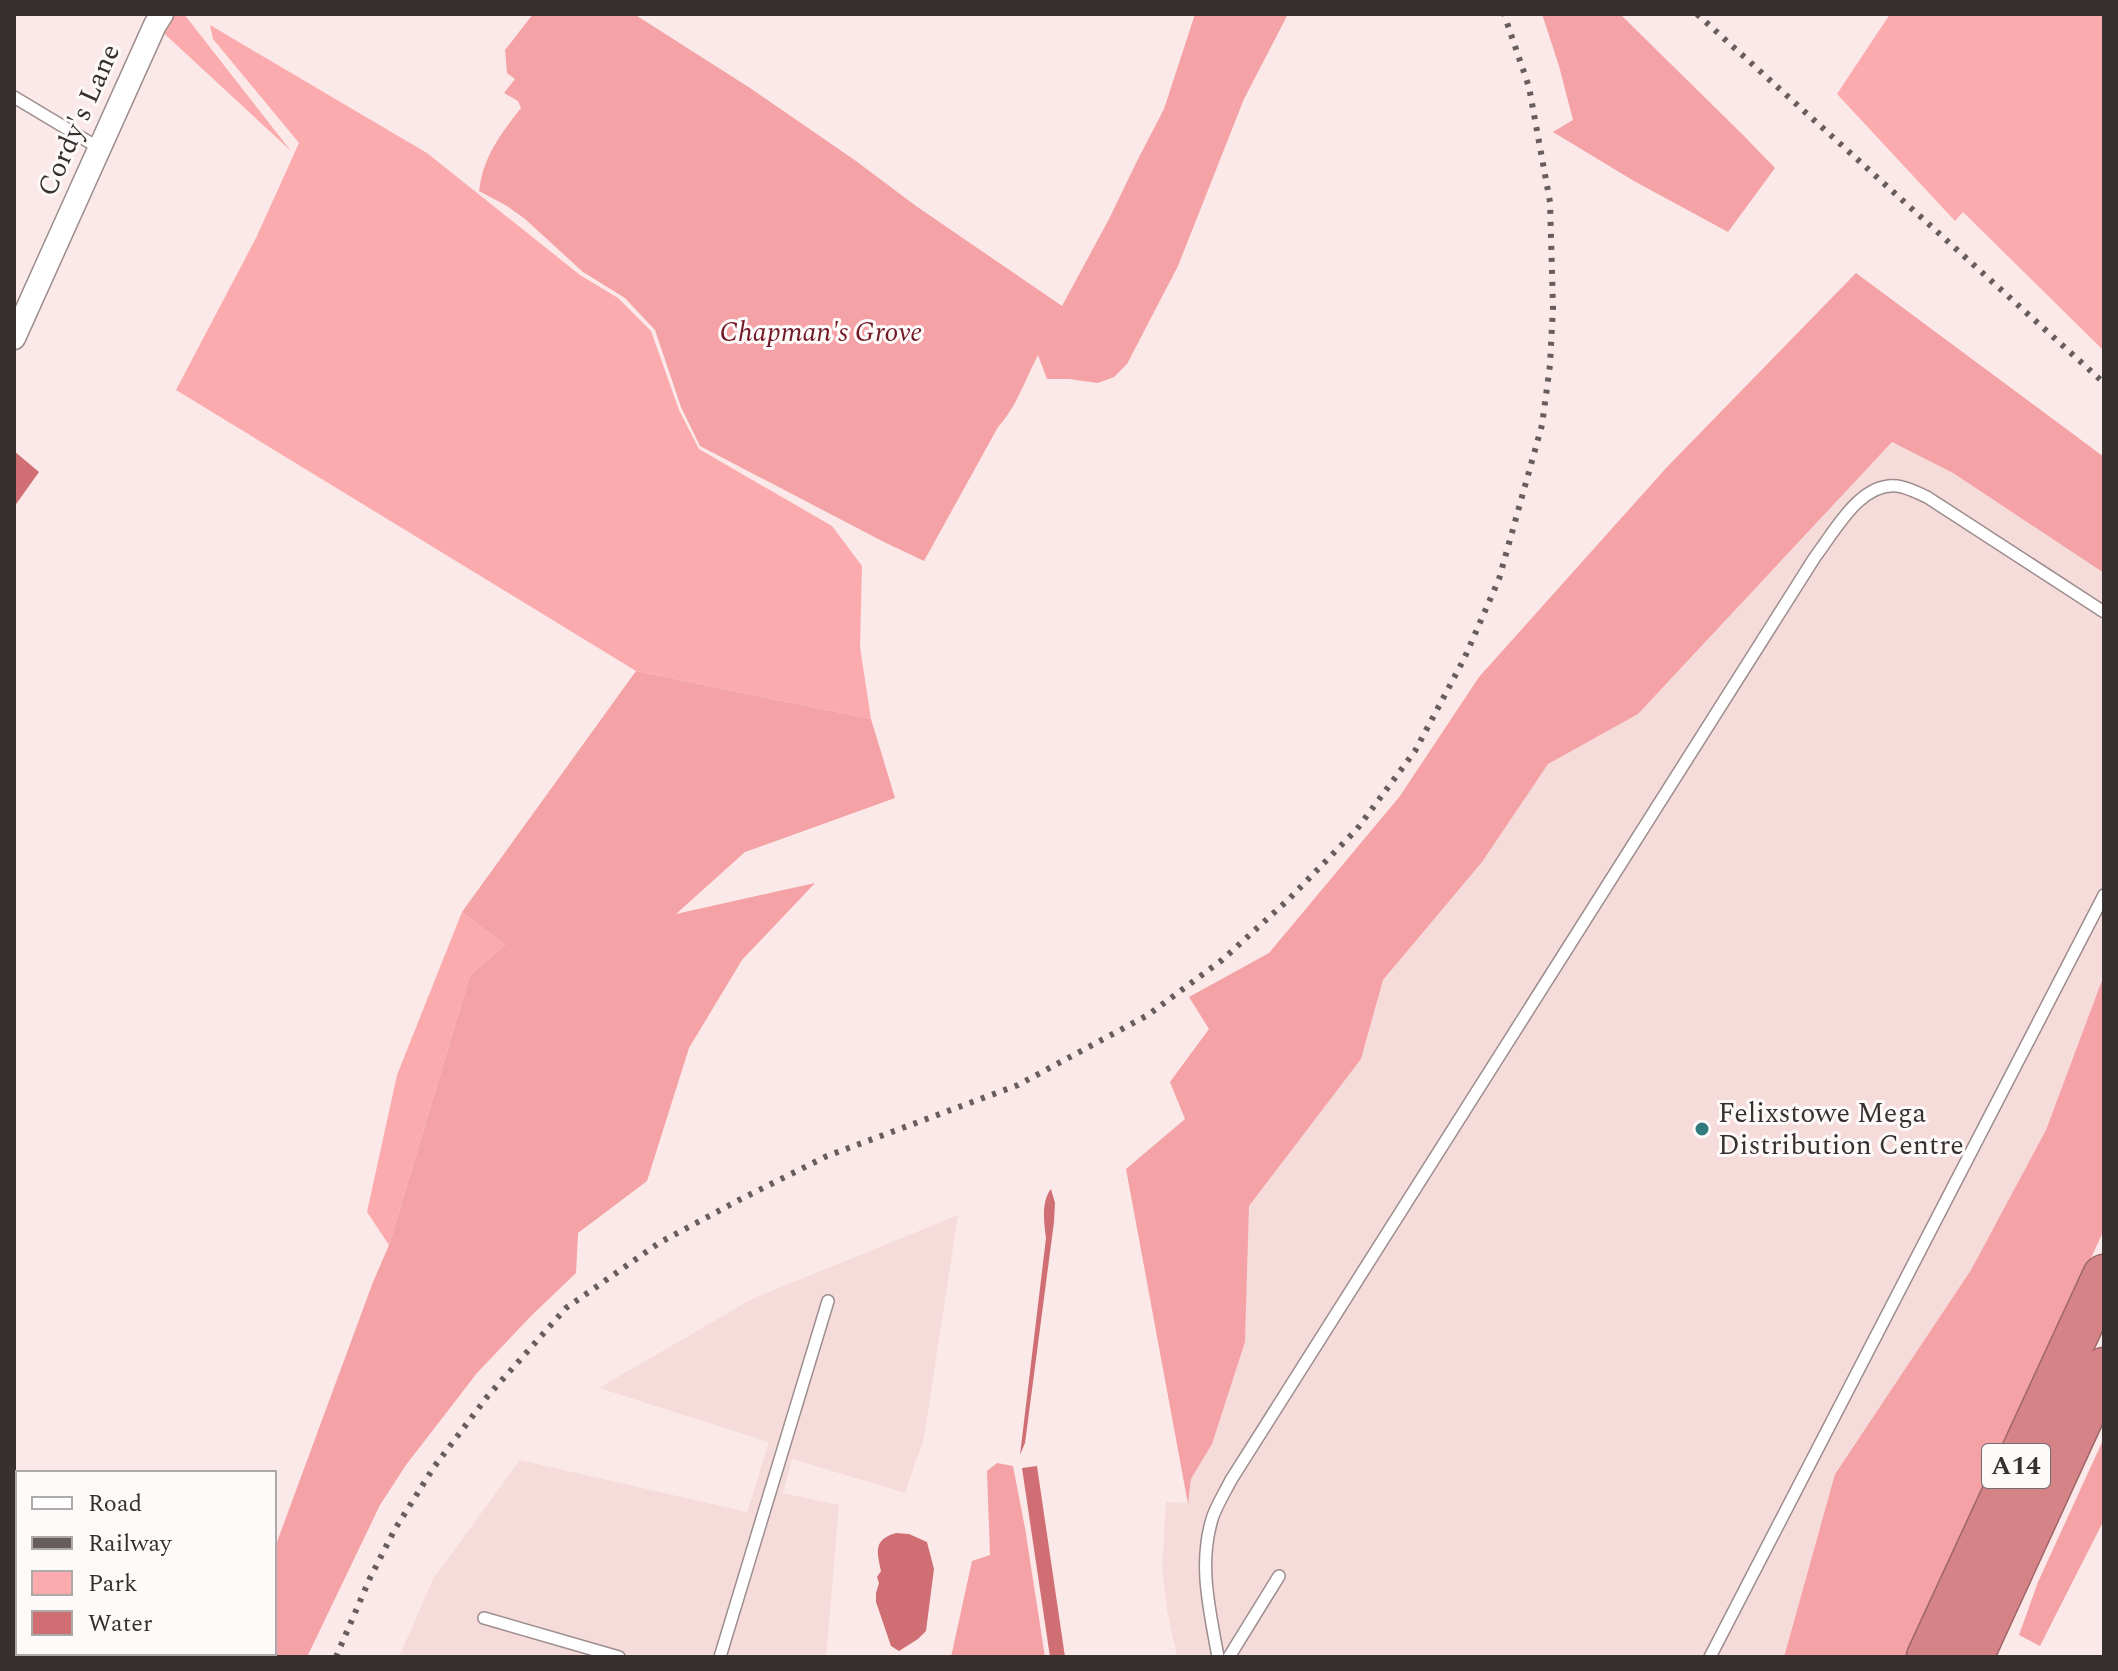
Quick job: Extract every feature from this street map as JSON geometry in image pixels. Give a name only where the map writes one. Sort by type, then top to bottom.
[{"type":"highway","name":"A14","points":[[1928,1657],[2104,1276]]},
{"type":"highway","name":"A14","points":[[1972,1657],[2104,1369]]},
{"type":"street","name":"Cordy's Lane","points":[[14,338],[162,14]]},
{"type":"lane","points":[[14,97],[99,148]]},
{"type":"lane","points":[[1218,1657],[1205,1589],[1205,1550],[1212,1517],[1231,1480],[1815,557],[1857,501],[1878,488],[1898,486],[1927,497],[2104,612]]},
{"type":"lane","points":[[1710,1657],[2104,895]]},
{"type":"lane","points":[[721,1655],[828,1301]]},
{"type":"lane","points":[[1229,1657],[1279,1576]]},
{"type":"lane","points":[[484,1618],[619,1657]]},
{"type":"shaded area","points":[[1892,442],[1953,473],[2104,573],[2104,975],[2046,1130],[1971,1270],[1835,1473],[1784,1657],[1177,1657],[1162,1568],[1166,1502],[1188,1503],[1191,1479],[1212,1444],[1245,1342],[1249,1206],[1361,1059],[1383,980],[1482,862],[1548,764],[1638,714]]},
{"type":"shaded area","points":[[958,1215],[924,1438],[905,1493],[792,1459],[783,1493],[839,1505],[826,1657],[399,1657],[433,1579],[520,1460],[747,1512],[769,1442],[599,1388],[752,1299]]},
{"type":"green space","points":[[162,14],[184,14],[291,151],[155,25]]},
{"type":"green space","name":"Chapman's Grove","points":[[533,14],[634,14],[750,88],[1062,306],[1164,109],[1195,14],[1288,14],[1244,99],[1178,266],[1127,364],[1114,377],[1098,383],[1047,379],[1038,355],[1016,402],[998,427],[924,561],[700,446],[681,407],[655,330],[625,298],[583,272],[525,219],[479,191],[489,157],[521,108],[518,101],[504,93],[515,79],[507,73],[505,50]]},
{"type":"green space","points":[[1542,14],[1620,14],[1775,168],[1728,232],[1553,132],[1573,120]]},
{"type":"green space","points":[[1890,14],[2104,14],[2104,351],[1963,212],[1955,221],[1837,94]]},
{"type":"green space","points":[[210,25],[427,153],[580,275],[618,298],[651,331],[679,410],[699,449],[832,526],[862,566],[860,647],[871,719],[636,671],[176,390],[256,238],[299,143],[213,39]]},
{"type":"green space","points":[[1856,273],[2104,457],[2104,573],[1953,473],[1892,442],[1638,714],[1548,764],[1482,862],[1383,980],[1361,1059],[1249,1206],[1245,1342],[1212,1444],[1191,1479],[1188,1504],[1126,1169],[1185,1119],[1170,1082],[1209,1029],[1189,997],[1269,953],[1400,796],[1479,677],[1667,467]]},
{"type":"green space","points":[[636,671],[871,719],[895,798],[745,852],[676,914],[815,883],[742,960],[689,1048],[647,1181],[578,1233],[576,1273],[477,1373],[406,1465],[380,1505],[307,1657],[234,1657],[276,1655],[276,1545],[389,1245],[470,975],[505,945],[462,912]]},
{"type":"green space","points":[[462,912],[505,945],[470,975],[389,1245],[367,1212],[397,1075]]},
{"type":"green space","points":[[2104,975],[2104,1230],[1906,1657],[1784,1657],[1835,1474],[1971,1270],[2046,1130]]},
{"type":"green space","points":[[2104,1438],[2104,1520],[2040,1646],[2019,1635],[2038,1582]]},
{"type":"green space","points":[[997,1463],[1013,1466],[1045,1657],[951,1657],[972,1561],[990,1555],[987,1471]]},
{"type":"water","points":[[14,451],[39,472],[14,507]]},
{"type":"water","points":[[1051,1189],[1055,1203],[1054,1222],[1025,1443],[1020,1455],[1046,1238],[1044,1206]]},
{"type":"water","points":[[1037,1466],[1065,1657],[1050,1657],[1022,1468]]},
{"type":"water","points":[[896,1533],[909,1534],[927,1542],[934,1569],[926,1631],[899,1651],[891,1646],[876,1602],[877,1577],[881,1571],[878,1547],[883,1539]]},
{"type":"railway","points":[[336,1657],[395,1529],[434,1467],[487,1397],[566,1308],[659,1243],[739,1200],[827,1156],[1018,1085],[1148,1015],[1222,960],[1288,900],[1357,829],[1415,751],[1464,659],[1499,579],[1542,425],[1550,365],[1553,307],[1550,202],[1529,87],[1504,14]]},
{"type":"railway","points":[[1697,14],[2104,383]]},
{"type":"place","name":"Felixstowe Mega Distribution Centre","points":[[1702,1129]]}]
